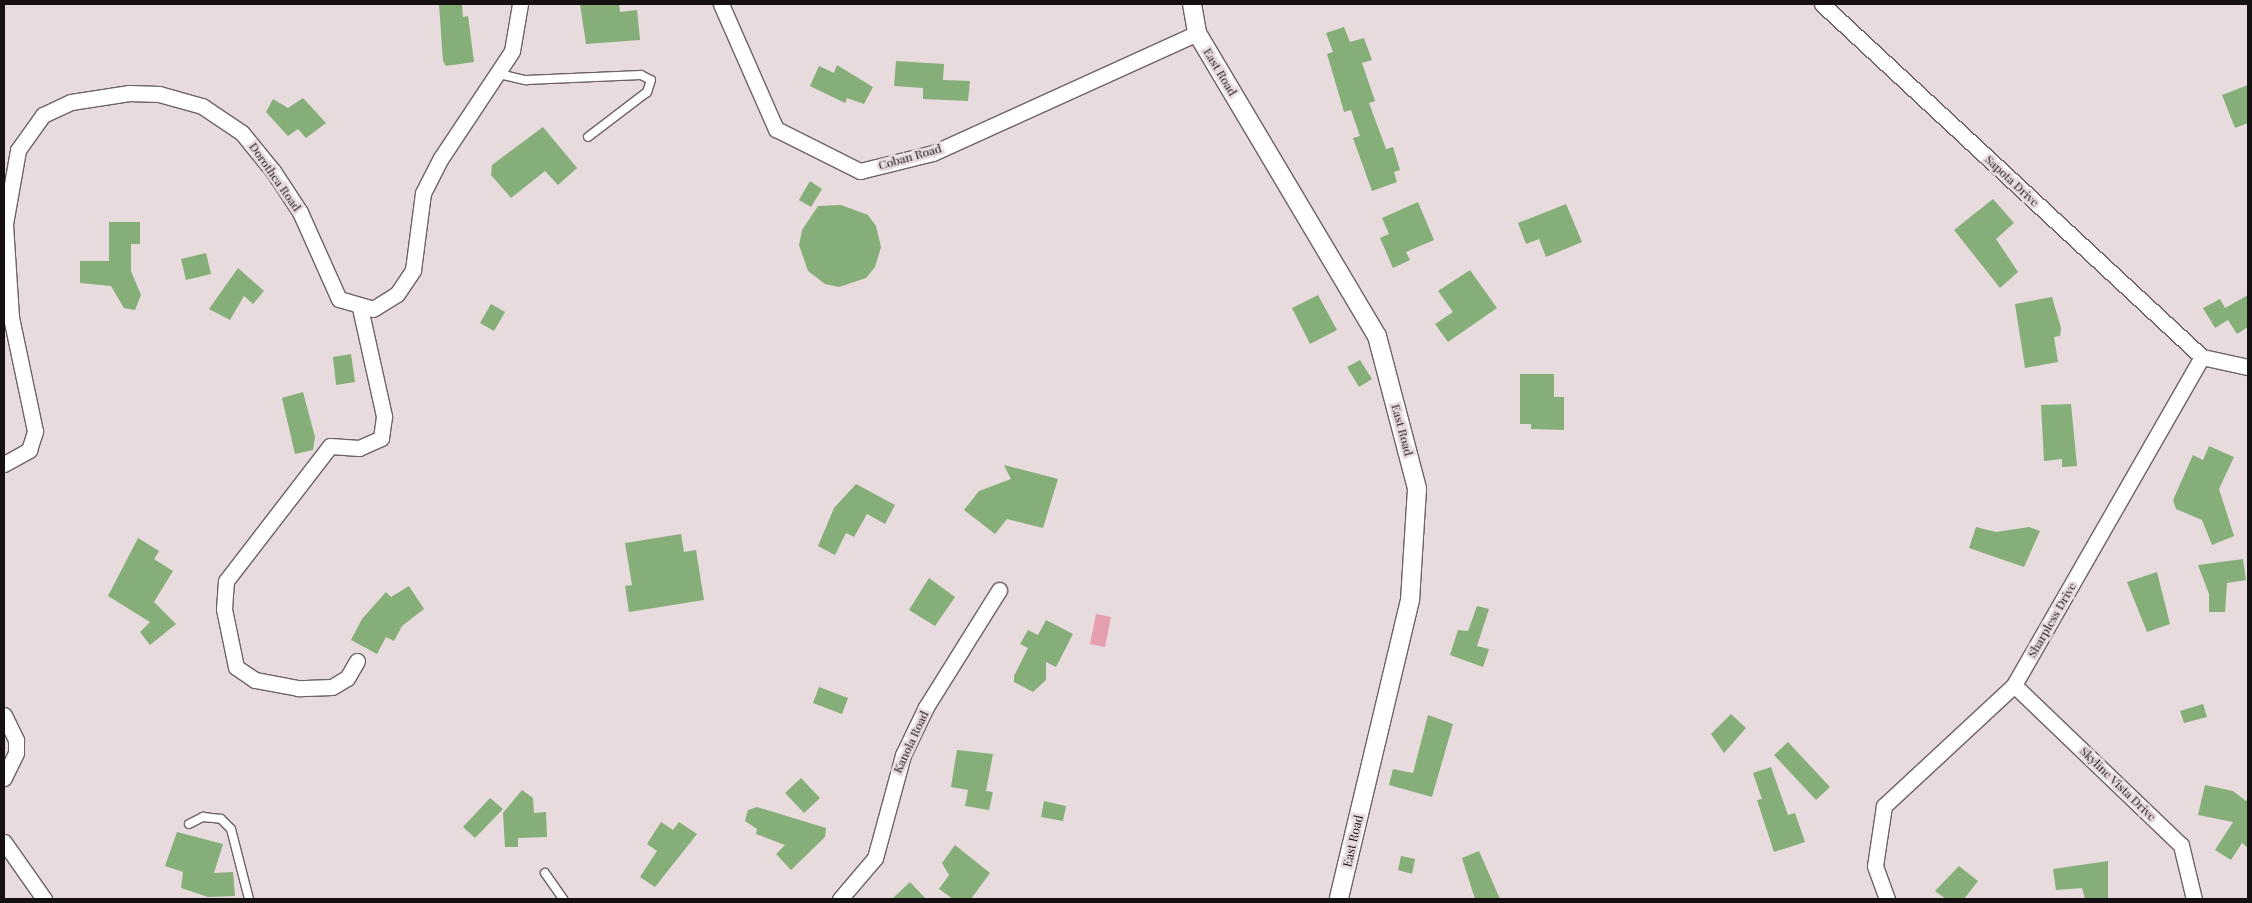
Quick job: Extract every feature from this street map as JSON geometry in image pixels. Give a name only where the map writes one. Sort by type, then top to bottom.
[{"type":"street","points":[[357,661],[347,678],[332,687],[298,688],[255,680],[236,667],[224,609],[226,581],[330,446],[359,448],[381,438],[384,416],[360,308],[386,303],[406,283],[417,255],[423,193],[441,158],[499,74],[517,36],[520,4]]},
{"type":"street","name":"Coban Road","points":[[721,4],[776,128],[860,171],[933,153],[1197,33]]},
{"type":"street","name":"East Road","points":[[1192,4],[1197,33],[1376,336],[1417,488],[1410,600],[1339,899]]},
{"type":"street","name":"Sapota Drive","points":[[1822,4],[2202,357]]},
{"type":"street","name":"Dorothea Road","points":[[4,464],[29,450],[35,431],[7,286],[7,196],[24,136],[56,107],[87,98],[144,92],[202,106],[228,123],[254,145],[300,212],[331,288],[339,299],[360,308]]},
{"type":"street","points":[[2202,357],[2248,367]]},
{"type":"street","name":"Sharpless Drive","points":[[1887,899],[1875,866],[1884,806],[2014,685],[2202,357]]},
{"type":"street","name":"Kanola Road","points":[[840,899],[875,858],[903,755],[926,708],[999,590]]},
{"type":"street","name":"Skyline Vista Drive","points":[[2014,685],[2181,845],[2194,899]]},
{"type":"street","points":[[4,715],[16,740],[16,753],[4,778]]},
{"type":"street","points":[[4,842],[44,899]]},
{"type":"lane","points":[[499,74],[526,80],[641,75],[651,80],[652,88],[588,137]]},
{"type":"lane","points":[[189,824],[203,817],[221,819],[232,829],[249,899]]},
{"type":"lane","points":[[545,872],[563,899]]},
{"type":"shaded area","points":[[1096,614],[1111,617],[1105,647],[1090,644]]},
{"type":"building","points":[[439,4],[462,4],[463,17],[468,16],[474,62],[446,66],[443,61]]},
{"type":"building","points":[[580,4],[619,4],[620,12],[637,10],[640,40],[586,44]]},
{"type":"building","points":[[1344,27],[1350,42],[1364,38],[1372,60],[1362,63],[1375,101],[1369,103],[1386,149],[1393,147],[1400,170],[1394,172],[1397,182],[1372,191],[1353,138],[1360,136],[1351,110],[1344,112],[1327,54],[1333,52],[1326,33]]},
{"type":"building","points":[[896,61],[944,64],[943,80],[970,81],[968,101],[923,99],[923,88],[894,86]]},
{"type":"building","points":[[837,65],[873,87],[864,104],[847,98],[845,103],[810,86],[819,66],[834,73]]},
{"type":"building","points":[[2248,85],[2248,123],[2235,128],[2222,95]]},
{"type":"building","points":[[303,98],[326,123],[306,138],[298,129],[288,136],[266,112],[273,99],[288,108]]},
{"type":"building","points":[[543,127],[577,168],[558,185],[545,171],[511,198],[491,175],[492,165]]},
{"type":"building","points":[[810,181],[822,189],[811,207],[799,200]]},
{"type":"building","points":[[1993,199],[2014,223],[1996,239],[2018,272],[2000,288],[1954,230]]},
{"type":"building","points":[[1418,202],[1434,240],[1406,252],[1410,260],[1393,268],[1380,238],[1389,234],[1382,218]]},
{"type":"building","points":[[1566,204],[1582,242],[1546,257],[1539,239],[1526,244],[1518,223]]},
{"type":"building","points":[[841,205],[868,215],[876,226],[881,247],[875,267],[866,278],[839,287],[825,284],[808,271],[799,245],[802,230],[818,206]]},
{"type":"building","points":[[109,222],[140,222],[140,244],[131,244],[131,271],[141,295],[135,310],[124,308],[111,286],[80,283],[80,261],[109,261]]},
{"type":"building","points":[[206,253],[211,274],[186,280],[181,259]]},
{"type":"building","points":[[238,268],[264,291],[253,304],[244,296],[230,320],[209,309]]},
{"type":"building","points":[[1470,270],[1497,308],[1448,342],[1435,324],[1453,312],[1438,291]]},
{"type":"building","points":[[1318,295],[1337,330],[1310,344],[1292,308]]},
{"type":"building","points":[[2248,295],[2248,327],[2237,334],[2228,320],[2215,328],[2203,308],[2220,299],[2225,308]]},
{"type":"building","points":[[2052,297],[2061,328],[2060,336],[2054,337],[2058,362],[2025,368],[2015,304]]},
{"type":"building","points":[[491,304],[505,312],[494,331],[480,323]]},
{"type":"building","points":[[351,354],[355,382],[336,385],[333,357]]},
{"type":"building","points":[[1360,360],[1372,379],[1359,387],[1347,367]]},
{"type":"building","points":[[1520,374],[1554,374],[1554,397],[1564,397],[1564,430],[1531,429],[1531,424],[1520,424]]},
{"type":"building","points":[[303,392],[315,437],[313,450],[295,454],[282,398]]},
{"type":"building","points":[[2071,404],[2077,466],[2062,467],[2062,459],[2044,461],[2041,405]]},
{"type":"building","points":[[2209,446],[2234,457],[2219,489],[2234,536],[2212,545],[2202,520],[2176,509],[2173,500],[2193,455],[2203,460]]},
{"type":"building","points":[[1004,465],[1058,479],[1043,528],[1007,519],[995,534],[964,510],[979,491],[1011,479]]},
{"type":"building","points":[[856,484],[895,505],[885,524],[867,514],[854,537],[846,533],[835,555],[818,546],[834,508]]},
{"type":"building","points":[[1976,527],[1996,532],[2029,527],[2040,531],[2024,567],[1969,548]]},
{"type":"building","points":[[681,534],[684,552],[696,550],[704,600],[629,612],[625,586],[632,585],[625,543]]},
{"type":"building","points":[[138,538],[159,551],[154,559],[173,571],[154,602],[176,624],[150,645],[140,632],[150,622],[108,596]]},
{"type":"building","points":[[2243,559],[2246,580],[2227,583],[2225,612],[2209,612],[2209,594],[2198,565]]},
{"type":"building","points":[[2157,572],[2170,624],[2147,632],[2127,582]]},
{"type":"building","points":[[929,578],[955,597],[935,626],[909,610]]},
{"type":"building","points":[[409,586],[424,609],[402,626],[394,641],[386,637],[377,654],[351,640],[362,619],[386,592],[391,597]]},
{"type":"building","points":[[1477,606],[1489,609],[1477,646],[1489,649],[1483,667],[1450,655],[1458,630],[1468,631]]},
{"type":"building","points":[[1046,620],[1073,634],[1056,667],[1046,662],[1046,680],[1033,692],[1014,682],[1014,676],[1028,648],[1020,644],[1028,630],[1038,635]]},
{"type":"building","points":[[819,687],[848,698],[842,714],[813,703]]},
{"type":"building","points":[[2203,704],[2207,717],[2184,723],[2180,711]]},
{"type":"building","points":[[1731,714],[1746,728],[1724,753],[1711,734]]},
{"type":"building","points":[[1428,715],[1453,724],[1432,797],[1389,785],[1393,769],[1413,773]]},
{"type":"building","points":[[1788,742],[1830,787],[1816,800],[1774,755]]},
{"type":"building","points":[[957,750],[993,754],[986,791],[993,792],[989,810],[965,806],[968,790],[951,787]]},
{"type":"building","points":[[1771,767],[1788,815],[1795,813],[1805,842],[1774,852],[1757,800],[1762,799],[1753,773]]},
{"type":"building","points":[[801,778],[820,798],[804,813],[785,793]]},
{"type":"building","points":[[2205,785],[2233,791],[2246,801],[2248,797],[2248,848],[2242,843],[2231,860],[2215,850],[2233,822],[2198,815]]},
{"type":"building","points":[[522,790],[533,798],[534,813],[546,812],[547,837],[518,838],[518,847],[505,847],[503,813]]},
{"type":"building","points":[[490,798],[503,809],[475,838],[463,827]]},
{"type":"building","points":[[1044,801],[1066,806],[1063,821],[1041,817]]},
{"type":"building","points":[[757,807],[826,828],[825,837],[791,870],[776,854],[785,845],[756,834],[757,829],[745,821],[748,810]]},
{"type":"building","points":[[661,822],[673,830],[679,822],[697,834],[655,887],[640,877],[657,851],[647,844]]},
{"type":"building","points":[[177,832],[223,844],[214,873],[233,872],[235,896],[208,897],[181,888],[183,872],[165,866]]},
{"type":"building","points":[[955,845],[990,873],[971,899],[953,899],[939,889],[949,875],[942,863]]},
{"type":"building","points":[[1479,851],[1500,899],[1475,899],[1462,858]]},
{"type":"building","points":[[1401,856],[1415,859],[1412,874],[1398,870]]},
{"type":"building","points":[[2108,861],[2108,899],[2085,899],[2082,888],[2056,890],[2053,869]]},
{"type":"building","points":[[1959,866],[1978,881],[1964,899],[1946,899],[1935,891]]},
{"type":"building","points":[[910,882],[926,899],[892,899]]}]
